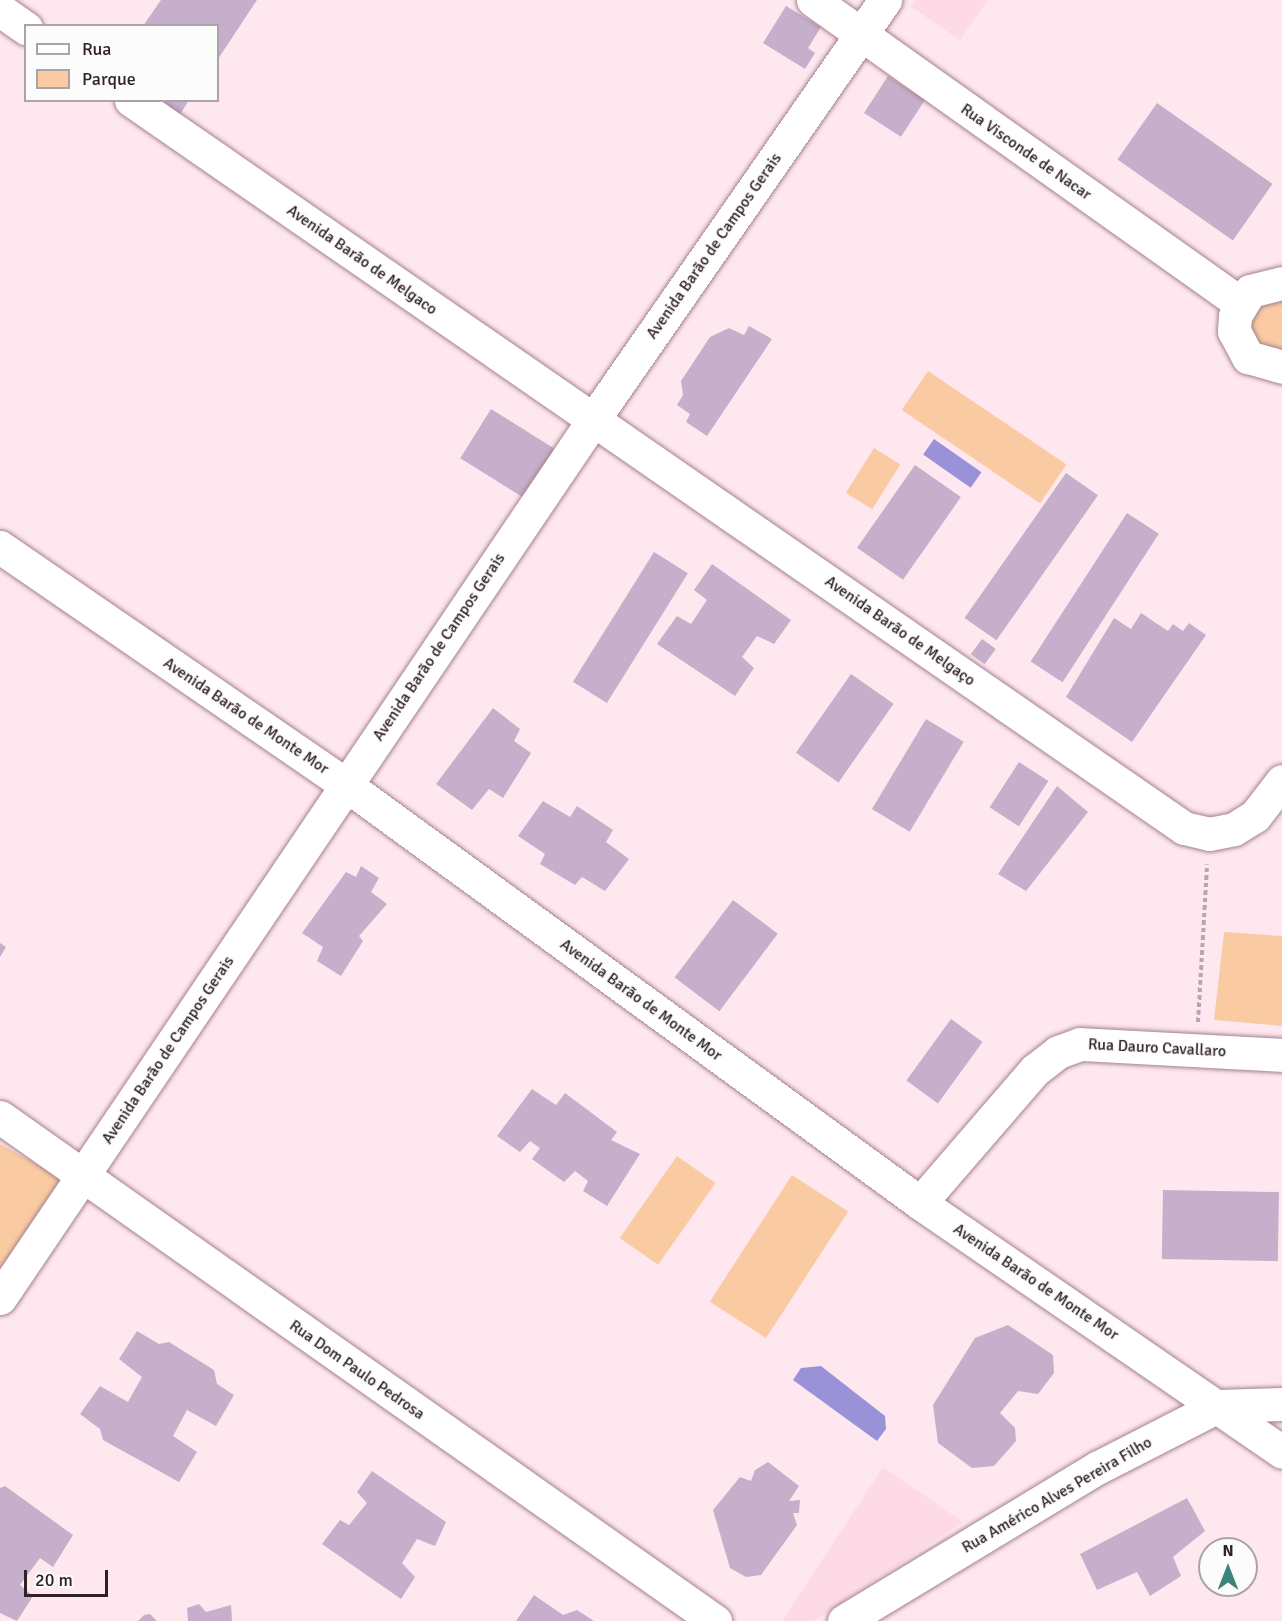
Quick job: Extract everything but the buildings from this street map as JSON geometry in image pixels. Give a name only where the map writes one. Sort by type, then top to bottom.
[{"type":"street","name":"Rua Visconde de Nacar","points":[[813,0],[1240,303]]},
{"type":"street","name":"Avenida Barão de Campos Gerais","points":[[0,1298],[593,420],[885,0]]},
{"type":"street","points":[[0,10],[24,27]]},
{"type":"street","name":"Avenida Barão de Melgaco","points":[[134,102],[593,420]]},
{"type":"street","points":[[1282,283],[1264,284],[1240,303],[1235,316],[1239,345],[1261,365],[1282,367]]},
{"type":"street","name":"Avenida Barão de Melgaço","points":[[593,420],[1184,828],[1209,834]]},
{"type":"street","name":"Avenida Barão de Monte Mor","points":[[0,547],[346,785],[920,1203],[1282,1452]]},
{"type":"street","points":[[1209,834],[1234,829],[1255,816],[1282,781]]},
{"type":"street","name":"Rua Dauro Cavallaro","points":[[920,1203],[1035,1070],[1058,1052],[1080,1044],[1282,1055]]},
{"type":"street","name":"Rua Dom Paulo Pedrosa","points":[[0,1118],[715,1621]]},
{"type":"street","name":"Rua Américo Alves Pereira Filho","points":[[844,1621],[1097,1468],[1218,1406],[1282,1404]]},
{"type":"path","points":[[1196,1049],[1209,834]]},
{"type":"shaded area","points":[[915,0],[988,0],[960,40],[910,6]]},
{"type":"shaded area","points":[[934,439],[982,472],[971,488],[923,455]]},
{"type":"shaded area","points":[[821,1366],[885,1416],[886,1429],[877,1441],[793,1380],[801,1368]]},
{"type":"shaded area","points":[[883,1467],[963,1522],[814,1621],[782,1621]]},
{"type":"green space","points":[[1282,286],[1282,363],[1273,363],[1240,320]]},
{"type":"green space","points":[[928,371],[1066,464],[1040,503],[902,410]]},
{"type":"green space","points":[[874,448],[900,464],[872,509],[846,493]]},
{"type":"green space","points":[[1224,932],[1282,936],[1282,1026],[1214,1020]]},
{"type":"green space","points":[[0,1144],[76,1186],[0,1298]]},
{"type":"green space","points":[[677,1156],[716,1183],[658,1265],[620,1238]]},
{"type":"green space","points":[[792,1175],[848,1211],[766,1338],[710,1302]]}]
